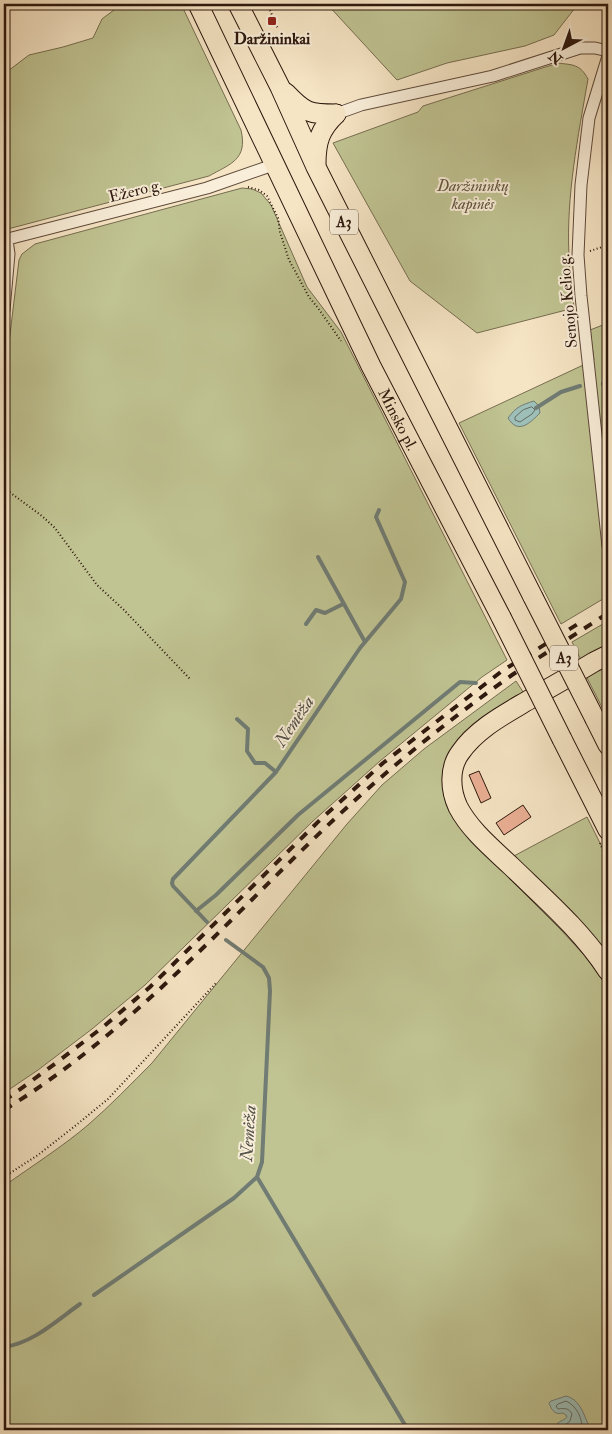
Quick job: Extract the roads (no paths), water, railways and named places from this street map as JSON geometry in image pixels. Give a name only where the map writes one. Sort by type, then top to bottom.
[{"type":"highway","name":"Minsko pl.","points":[[198,4],[370,366],[501,617],[608,830]]},
{"type":"highway","name":"A3","points":[[238,4],[280,87],[316,167],[608,745]]},
{"type":"highway","points":[[280,87],[301,108],[309,112],[336,114]]},
{"type":"highway","points":[[316,167],[317,148],[323,128],[336,114]]},
{"type":"highway","points":[[608,656],[594,662],[510,711],[480,733],[460,752],[454,764],[452,777],[453,791],[458,806],[468,823],[562,916],[608,971]]},
{"type":"street","points":[[336,114],[361,105],[493,76],[580,48],[595,48],[608,51]]},
{"type":"street","name":"Senojo Kelio g.","points":[[608,56],[589,118],[581,185],[578,255],[608,546]]},
{"type":"street","name":"Ežero g.","points":[[5,240],[207,188],[273,164]]},
{"type":"street","points":[[4,310],[9,254],[5,240]]},
{"type":"water","points":[[534,401],[539,406],[540,413],[524,426],[516,426],[512,423],[508,418],[516,409]]},
{"type":"water","points":[[566,1396],[574,1400],[580,1407],[588,1424],[586,1430],[559,1430],[557,1424],[567,1416],[563,1413],[554,1412],[549,1403]]},
{"type":"waterway","name":"Nemėža","points":[[603,384],[608,383]]},
{"type":"waterway","name":"Nemėža","points":[[536,408],[561,392],[580,386]]},
{"type":"waterway","name":"Nemėža","points":[[207,922],[173,886],[173,879],[276,772],[360,648],[401,599],[405,582],[376,517],[379,510]]},
{"type":"waterway","points":[[318,557],[365,642]]},
{"type":"waterway","points":[[306,624],[316,610],[325,613],[343,604]]},
{"type":"waterway","points":[[196,911],[216,895],[298,815],[460,682],[476,683]]},
{"type":"waterway","points":[[237,719],[248,729],[247,751],[255,763],[265,763],[276,772]]},
{"type":"waterway","name":"Nemėža","points":[[94,1295],[234,1198],[257,1177],[262,1162],[269,978],[263,967],[226,940]]},
{"type":"waterway","points":[[257,1177],[408,1430]]},
{"type":"waterway","name":"Nemėža","points":[[4,1347],[15,1345],[34,1336],[80,1304]]},
{"type":"railway","points":[[4,1110],[92,1048],[133,1013],[211,940],[326,827],[416,748],[512,675],[608,613]]},
{"type":"railway","points":[[4,1101],[103,1027],[150,987],[321,819],[383,763],[502,671],[581,622]]},
{"type":"place","name":"Daržininkai","points":[[272,21]]},
{"type":"park label","name":"Daržininkų kapinės","points":[[473,194]]}]
